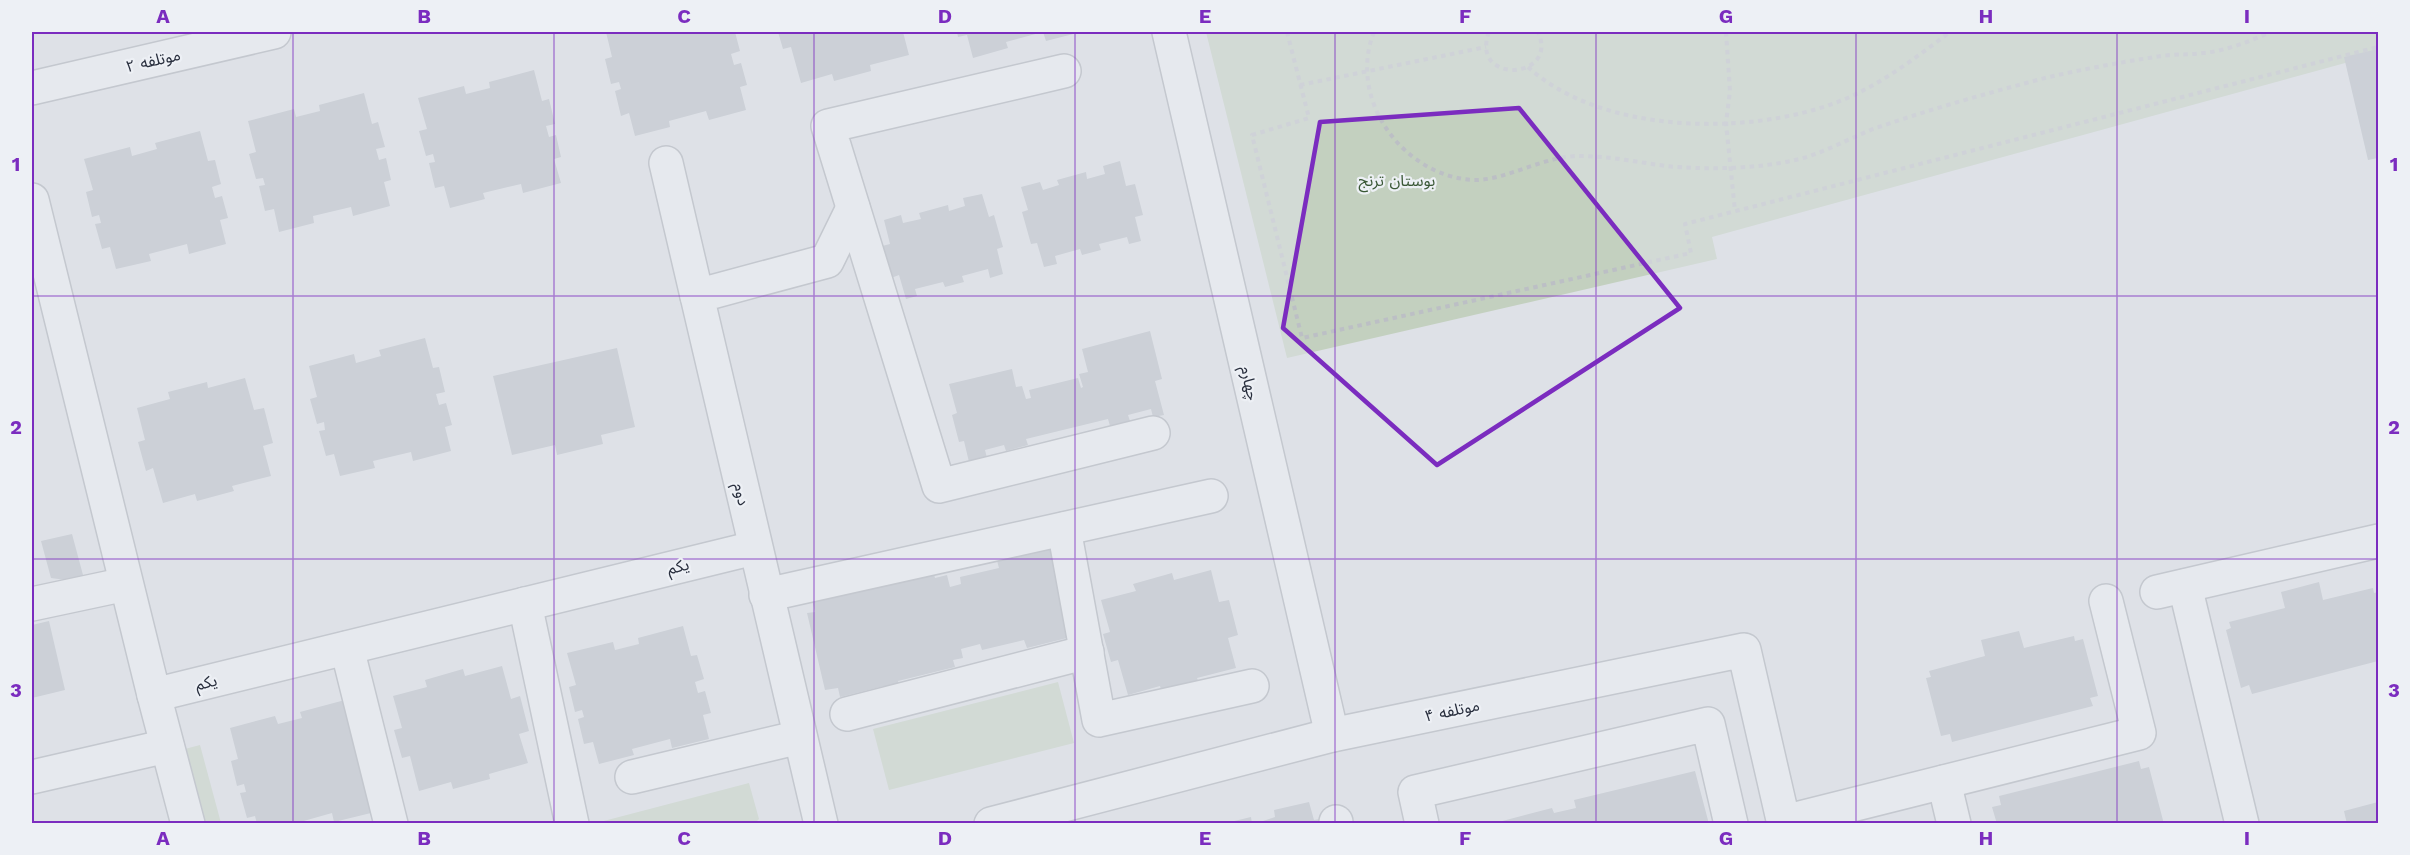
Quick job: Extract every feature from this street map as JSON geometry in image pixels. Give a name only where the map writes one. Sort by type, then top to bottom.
[{"type":"street","name":"موتلفه ۲","points":[[32,88],[271,32]]},
{"type":"street","name":"چهارم","points":[[1169,32],[1332,735]]},
{"type":"street","points":[[1064,71],[828,126],[939,486],[1153,432]]},
{"type":"street","name":"دوم","points":[[666,163],[754,548],[821,824]]},
{"type":"street","points":[[32,200],[43,297],[126,584],[188,824]]},
{"type":"street","points":[[697,296],[827,261],[853,208]]},
{"type":"street","points":[[766,595],[1211,496]]},
{"type":"street","points":[[1064,529],[1100,720],[1252,686]]},
{"type":"street","points":[[2242,824],[2171,589],[2378,543]]},
{"type":"street","name":"یکم","points":[[154,695],[754,548]]},
{"type":"street","points":[[32,604],[126,584]]},
{"type":"street","points":[[1784,823],[2139,733],[2106,601]]},
{"type":"street","points":[[525,604],[572,824]]},
{"type":"street","points":[[346,648],[391,824]]},
{"type":"street","name":"موتلفه ۴","points":[[991,824],[1332,735],[1744,650],[1784,823]]},
{"type":"street","points":[[847,714],[1087,652]]},
{"type":"street","points":[[1422,824],[1415,792],[1708,724],[1731,824]]},
{"type":"street","points":[[632,777],[800,737]]},
{"type":"street","points":[[32,777],[167,746]]},
{"type":"street","points":[[1944,782],[1954,824]]},
{"type":"path","points":[[1287,32],[1309,118],[1252,135],[1302,338],[1691,253],[1685,224],[2379,47]]},
{"type":"path","points":[[1374,32],[1367,71],[1369,89],[1375,110],[1393,138],[1404,151],[1420,163],[1438,172],[1476,180],[1509,173],[1541,162],[1576,156],[1690,168],[1730,167],[1802,158],[1877,128],[1932,110],[2047,78],[2164,55],[2216,51],[2271,32]]},
{"type":"path","points":[[1489,32],[1486,47],[1488,56],[1501,68],[1518,71],[1528,67],[1539,53],[1541,44],[1538,32]]},
{"type":"path","points":[[1726,32],[1730,91],[1726,123],[1735,211]]},
{"type":"path","points":[[1528,67],[1544,83],[1593,105],[1655,120],[1697,124],[1742,123],[1793,116],[1836,103],[1872,86],[1913,60],[1950,32]]},
{"type":"path","points":[[1300,85],[1486,47]]},
{"type":"highlighted area","points":[[1519,108],[1680,308],[1437,465],[1283,328],[1320,122]]},
{"type":"green space","name":"بوستان ترنج","points":[[1206,32],[2378,32],[2378,54],[1712,237],[1717,259],[1287,358]]},
{"type":"green space","points":[[1058,682],[1074,743],[889,790],[873,729]]},
{"type":"green space","points":[[200,745],[221,823],[200,823],[181,750]]},
{"type":"green space","points":[[749,783],[759,819],[755,823],[596,823]]},
{"type":"building","points":[[606,32],[735,32],[740,51],[731,54],[734,65],[741,63],[747,85],[740,87],[746,110],[709,120],[706,111],[669,121],[670,127],[635,136],[629,113],[621,116],[615,91],[621,89],[619,82],[611,84],[605,59],[612,57]]},
{"type":"building","points":[[778,32],[903,32],[909,55],[870,65],[871,71],[834,81],[832,74],[801,83],[791,47],[783,49]]},
{"type":"building","points":[[957,32],[1043,32],[1006,42],[1008,48],[973,58],[967,35],[958,37]]},
{"type":"building","points":[[1043,32],[1081,32],[1046,41]]},
{"type":"building","points":[[2378,49],[2378,158],[2368,160],[2344,57]]},
{"type":"building","points":[[534,70],[542,101],[549,99],[555,124],[546,126],[549,137],[556,135],[561,157],[554,159],[561,183],[523,193],[521,184],[483,193],[485,199],[450,208],[444,186],[435,188],[429,163],[435,162],[433,154],[426,156],[419,131],[427,129],[418,98],[464,86],[466,94],[490,88],[489,82]]},
{"type":"building","points":[[364,93],[372,124],[378,122],[385,147],[376,149],[379,160],[386,158],[391,180],[384,182],[390,206],[353,216],[351,207],[313,216],[314,223],[279,232],[274,209],[265,211],[259,186],[265,185],[263,178],[256,179],[249,154],[256,152],[248,121],[294,109],[296,117],[320,111],[319,105]]},
{"type":"building","points":[[200,131],[208,161],[215,160],[221,184],[212,187],[215,198],[222,196],[228,218],[220,220],[226,244],[189,254],[187,244],[149,254],[151,261],[116,269],[110,247],[102,249],[95,224],[101,223],[99,215],[92,217],[86,192],[93,190],[84,159],[130,147],[132,156],[157,149],[155,143]]},
{"type":"building","points":[[1120,161],[1126,186],[1135,184],[1143,215],[1135,217],[1141,241],[1129,244],[1127,237],[1099,244],[1101,250],[1082,255],[1080,249],[1055,256],[1057,264],[1044,267],[1037,243],[1031,244],[1022,212],[1028,210],[1021,187],[1040,182],[1043,190],[1059,185],[1057,180],[1086,172],[1087,179],[1105,174],[1103,166]]},
{"type":"building","points":[[982,194],[989,217],[994,215],[1003,247],[997,249],[1003,274],[990,278],[988,269],[962,276],[964,282],[945,287],[943,282],[915,289],[917,296],[906,299],[899,275],[891,278],[882,246],[890,244],[884,220],[901,215],[903,223],[921,219],[919,213],[948,205],[949,211],[965,206],[963,198]]},
{"type":"building","points":[[1150,331],[1162,379],[1155,381],[1164,415],[1153,417],[1151,409],[1128,415],[1130,421],[1110,426],[1108,419],[1026,439],[1028,445],[1006,451],[1004,445],[985,450],[987,458],[969,462],[964,441],[959,442],[952,415],[957,413],[949,384],[1012,369],[1016,387],[1022,386],[1026,399],[1031,398],[1029,390],[1078,378],[1081,388],[1083,387],[1079,374],[1088,372],[1082,349]]},
{"type":"building","points":[[425,338],[433,368],[439,367],[445,392],[436,394],[439,405],[446,403],[452,425],[445,427],[451,451],[413,461],[411,452],[373,461],[375,468],[340,476],[334,454],[326,456],[319,431],[325,430],[324,422],[317,424],[310,399],[317,397],[309,366],[354,354],[356,363],[381,356],[379,350]]},
{"type":"building","points":[[617,348],[635,427],[601,435],[603,444],[557,455],[555,445],[512,455],[493,376]]},
{"type":"building","points":[[245,378],[254,410],[264,408],[273,443],[263,446],[271,476],[232,486],[234,491],[197,501],[195,494],[163,503],[153,468],[146,471],[138,442],[145,440],[137,408],[170,399],[168,392],[207,382],[208,388]]},
{"type":"building","points":[[72,534],[83,575],[73,581],[51,578],[41,541]]},
{"type":"building","points":[[1056,542],[1079,635],[1027,648],[1024,640],[982,650],[980,644],[961,649],[963,658],[953,660],[955,667],[898,681],[901,691],[886,695],[884,686],[840,697],[838,688],[825,690],[807,613],[815,612],[812,600],[933,570],[935,578],[947,575],[950,587],[961,584],[960,577],[999,568],[996,557]]},
{"type":"building","points":[[1211,570],[1219,602],[1229,600],[1238,635],[1228,638],[1236,668],[1197,678],[1199,683],[1162,693],[1160,686],[1128,695],[1118,660],[1111,662],[1103,634],[1110,632],[1101,600],[1136,591],[1133,584],[1172,573],[1174,580]]},
{"type":"building","points":[[2319,582],[2323,600],[2373,588],[2374,593],[2378,592],[2378,661],[2252,694],[2249,685],[2241,688],[2226,630],[2231,628],[2229,622],[2285,608],[2281,592]]},
{"type":"building","points":[[49,621],[65,690],[32,698],[32,625]]},
{"type":"building","points":[[683,626],[691,656],[697,655],[704,679],[695,682],[698,693],[705,691],[711,713],[703,715],[709,739],[672,748],[670,739],[632,749],[634,755],[599,764],[593,742],[584,744],[578,719],[584,717],[582,710],[575,712],[569,687],[576,685],[567,653],[613,642],[615,650],[639,644],[638,638]]},
{"type":"building","points":[[2019,631],[2024,648],[2074,636],[2075,641],[2083,639],[2098,696],[2090,698],[2093,706],[1952,742],[1950,734],[1941,736],[1926,678],[1931,677],[1929,671],[1985,656],[1981,640]]},
{"type":"building","points":[[502,666],[511,699],[520,696],[529,731],[519,734],[528,763],[489,774],[490,779],[453,789],[451,782],[419,791],[410,756],[402,758],[394,730],[402,728],[393,696],[427,687],[425,680],[463,669],[465,676]]},
{"type":"building","points":[[345,700],[366,754],[357,756],[360,767],[373,787],[365,789],[371,813],[334,822],[332,813],[293,824],[257,824],[255,816],[247,818],[240,793],[246,792],[244,784],[237,786],[231,761],[238,759],[230,728],[275,716],[278,724],[302,718],[300,712]]},
{"type":"building","points":[[2139,761],[2141,769],[2149,767],[2164,824],[1997,824],[1992,807],[2001,805],[1999,796]]},
{"type":"building","points":[[1695,771],[1709,824],[1491,824],[1552,808],[1554,813],[1576,808],[1574,800]]},
{"type":"building","points":[[1309,802],[1314,820],[1320,819],[1321,824],[1254,824],[1275,817],[1274,810]]},
{"type":"building","points":[[2378,802],[2378,824],[2347,824],[2344,811]]},
{"type":"building","points":[[1251,817],[1252,824],[1226,824],[1226,823]]}]
